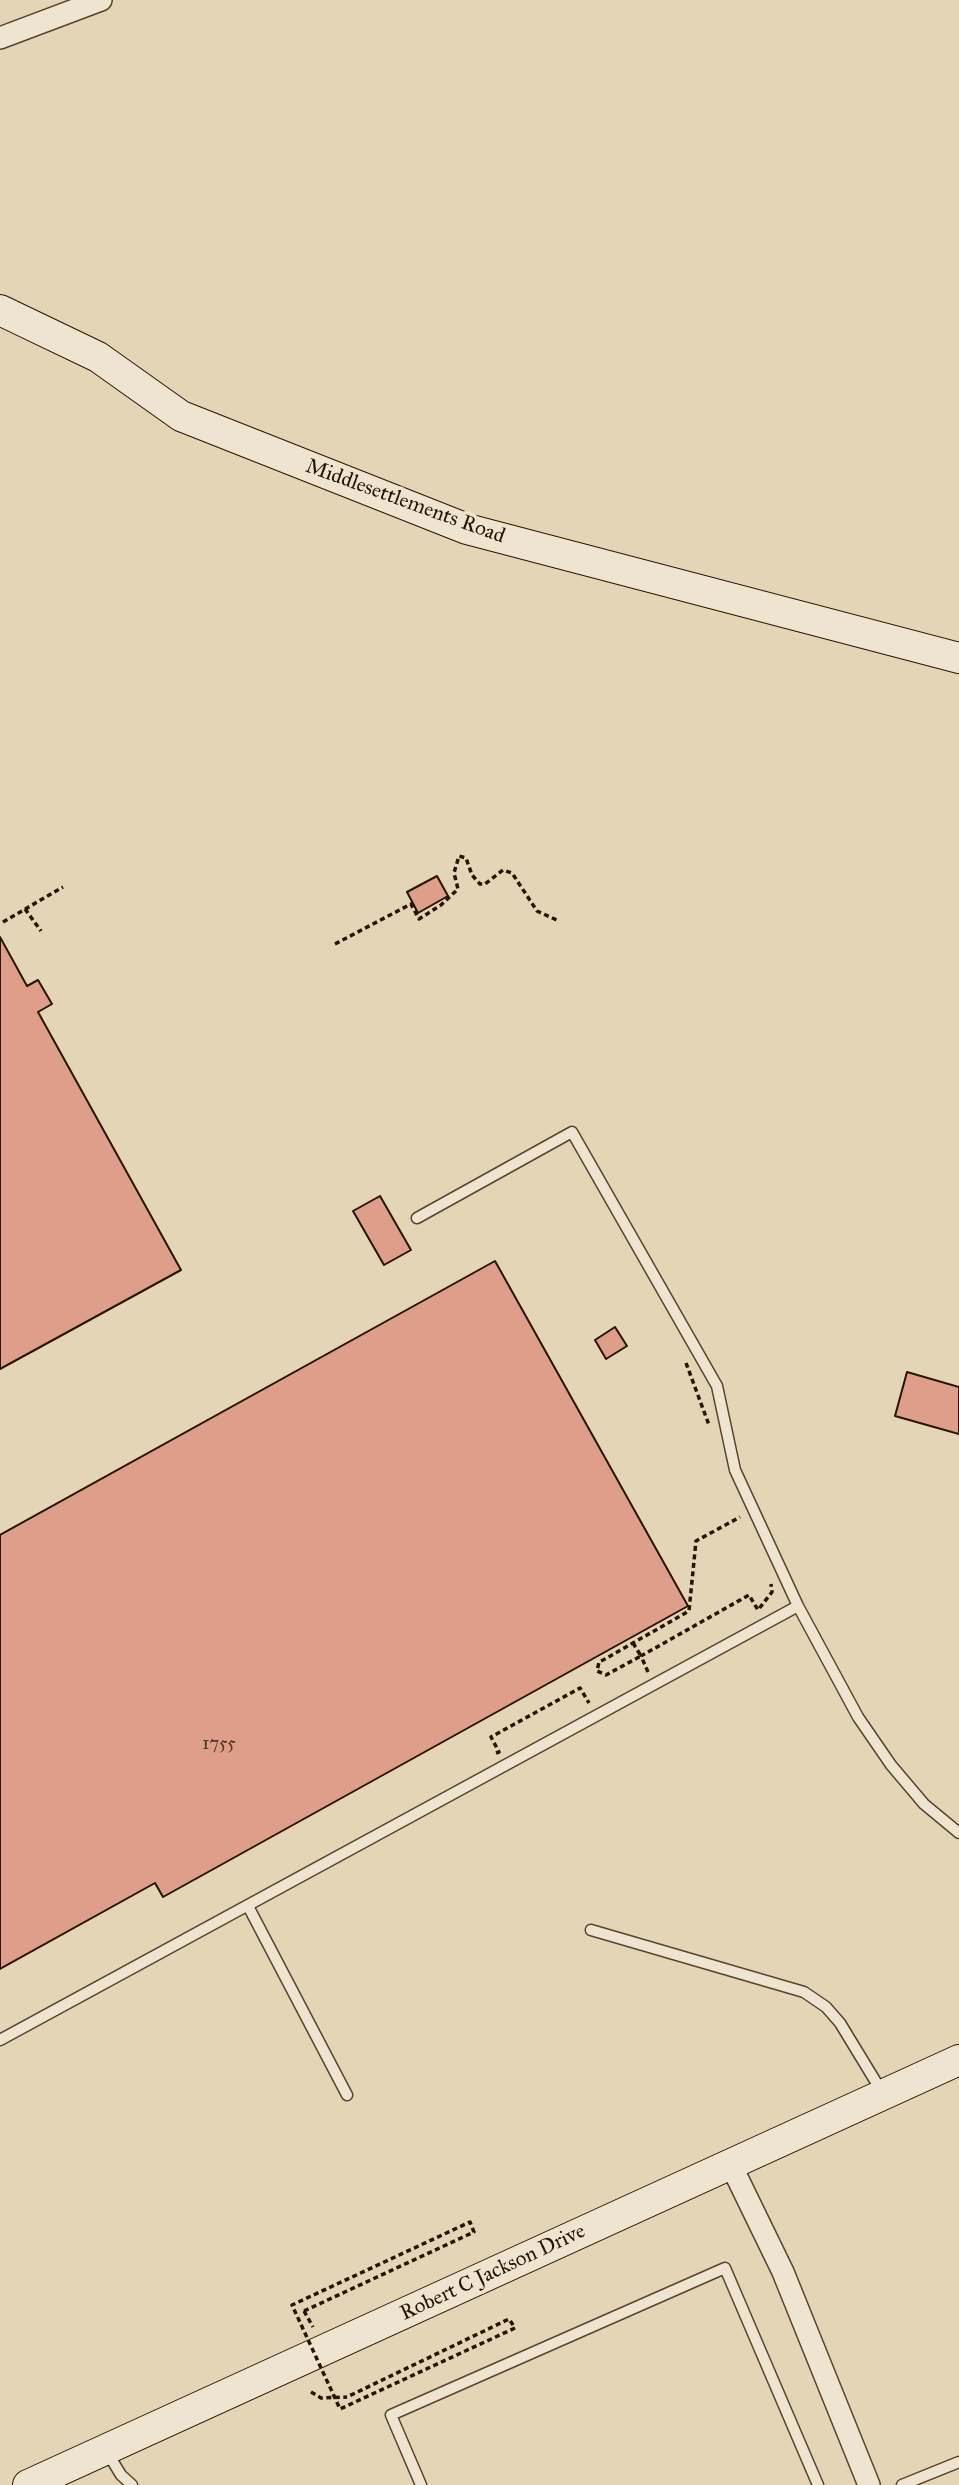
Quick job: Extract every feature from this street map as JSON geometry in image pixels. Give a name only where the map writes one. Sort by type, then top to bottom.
[{"type":"main road","name":"Middlesettlements Road","points":[[0,310],[98,356],[181,416],[467,529],[959,659]]},
{"type":"main road","name":"Robert C Jackson Drive","points":[[28,2485],[959,2060]]},
{"type":"street","points":[[0,38],[101,0]]},
{"type":"street","points":[[731,2165],[783,2272],[869,2485]]},
{"type":"lane","points":[[417,1218],[572,1132],[717,1386],[735,1469],[798,1606],[858,1717],[891,1765],[924,1804],[959,1833]]},
{"type":"lane","points":[[0,2040],[798,1606]]},
{"type":"lane","points":[[248,1906],[348,2095]]},
{"type":"lane","points":[[591,1930],[804,1992],[826,2007],[840,2023],[884,2095]]},
{"type":"lane","points":[[421,2485],[391,2416],[725,2268],[818,2485]]},
{"type":"lane","points":[[105,2450],[121,2475],[132,2485]]},
{"type":"lane","points":[[901,2485],[959,2462]]},
{"type":"path","points":[[335,944],[411,904],[419,919],[441,905],[458,889],[454,873],[459,856],[466,858],[472,875],[480,884],[485,884],[503,870],[512,873],[537,911],[559,921]]},
{"type":"path","points":[[4,922],[64,887]]},
{"type":"path","points":[[25,909],[41,931]]},
{"type":"path","points":[[684,1359],[713,1434]]},
{"type":"path","points":[[745,1527],[739,1517],[696,1541],[689,1611],[599,1662],[597,1671],[606,1675],[749,1595],[758,1610],[772,1592],[769,1574]]},
{"type":"path","points":[[634,1643],[651,1671],[640,1676]]},
{"type":"path","points":[[487,1758],[499,1752],[491,1737],[580,1688],[588,1703],[599,1698]]},
{"type":"path","points":[[311,2392],[321,2398],[347,2397],[509,2319],[515,2328],[340,2409],[292,2305],[470,2222],[474,2232],[304,2311],[313,2328]]},
{"type":"building","points":[[437,876],[448,896],[418,913],[407,892]]},
{"type":"building","points":[[0,937],[27,986],[38,980],[52,1004],[38,1012],[181,1270],[0,1369]]},
{"type":"building","points":[[380,1196],[411,1250],[384,1265],[353,1211]]},
{"type":"building","points":[[495,1261],[688,1606],[163,1897],[155,1883],[0,1969],[0,1535]]},
{"type":"building","points":[[615,1327],[627,1346],[606,1359],[595,1340]]},
{"type":"building","points":[[907,1372],[959,1387],[959,1434],[895,1416]]}]
